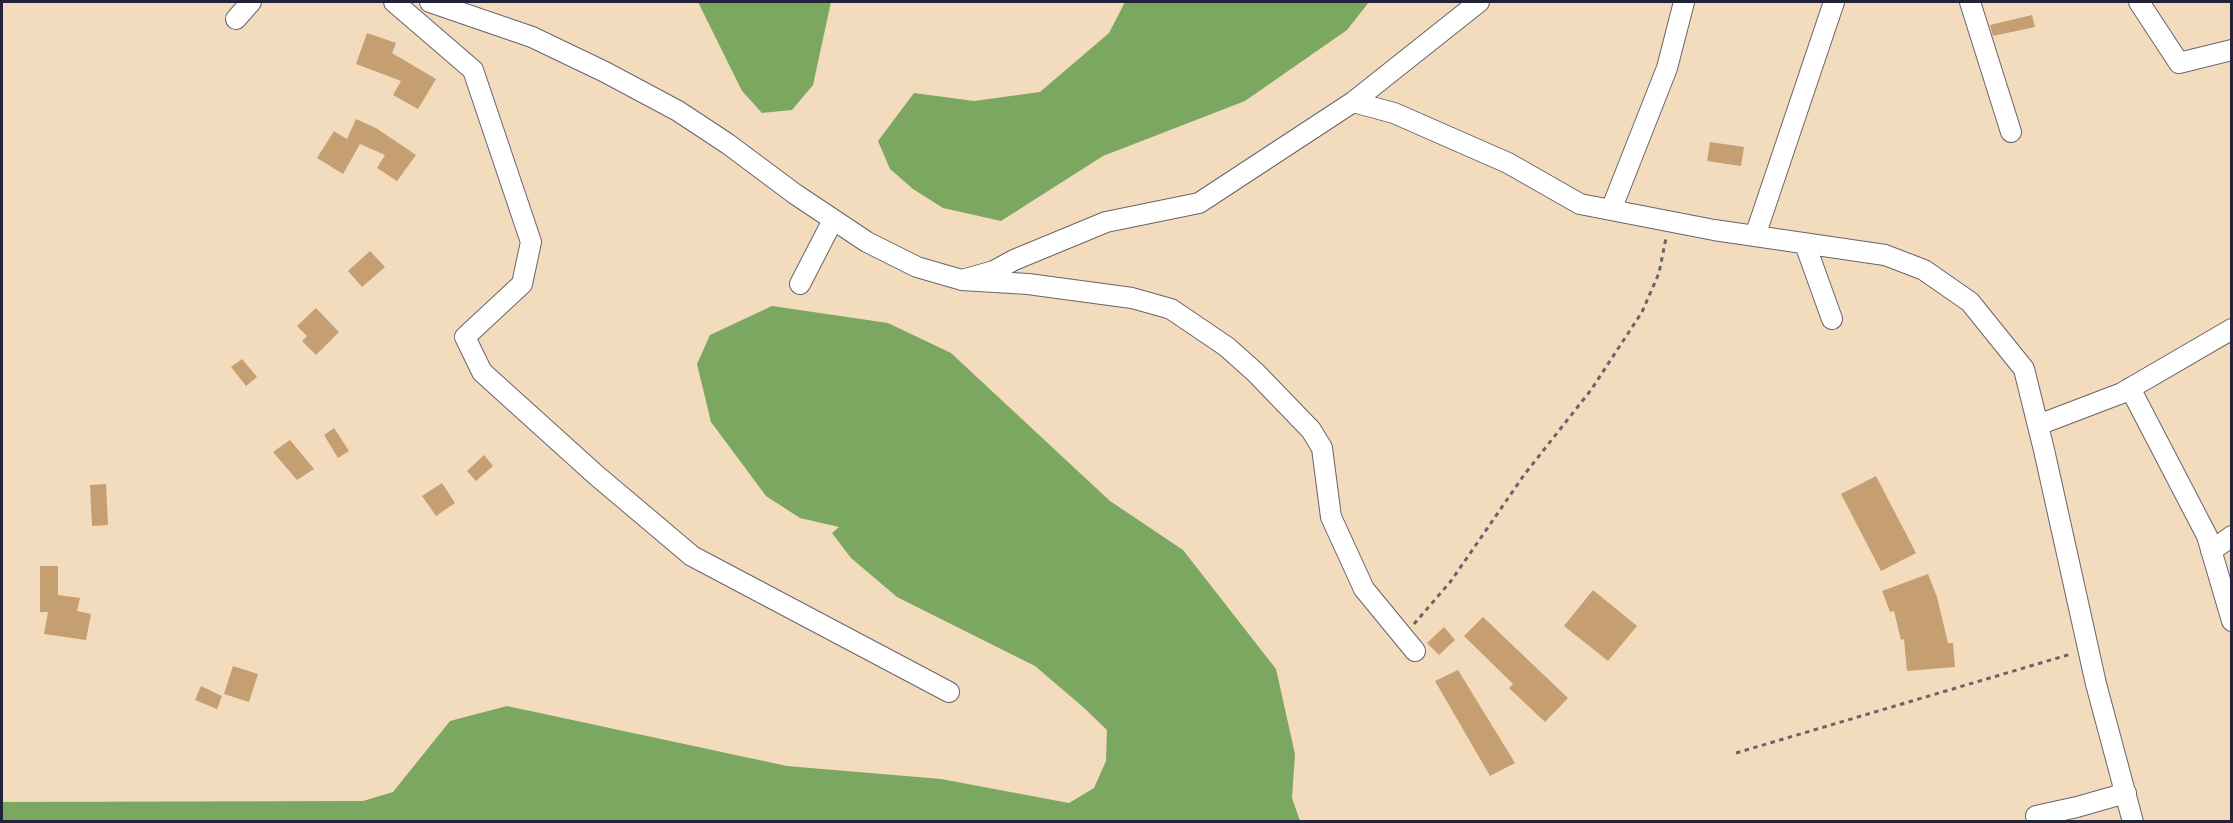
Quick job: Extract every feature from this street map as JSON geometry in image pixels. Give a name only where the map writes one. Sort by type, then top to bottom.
[{"type":"street","points":[[236,19],[251,2]]},
{"type":"street","points":[[394,2],[473,70],[531,242],[522,284],[465,337],[482,372],[596,475],[692,556],[949,692]]},
{"type":"street","points":[[430,2],[532,37],[678,111],[833,220],[867,242],[917,267],[962,280],[1028,284],[1131,298],[1171,309],[1227,347],[1311,430],[1322,448],[1331,517],[1364,589],[1409,644]]},
{"type":"street","points":[[962,280],[994,271],[1014,260],[1106,222],[1199,203],[1353,102],[1479,2]]},
{"type":"street","points":[[1611,210],[1667,68],[1684,2]]},
{"type":"street","points":[[1755,236],[1834,2]]},
{"type":"street","points":[[1970,2],[2011,132]]},
{"type":"street","points":[[2139,2],[2179,63],[2232,50]]},
{"type":"street","points":[[1353,102],[1394,113],[1508,164],[1580,204],[1755,236],[1885,255],[1924,270],[1970,302],[2025,369],[2088,649],[2133,822]]},
{"type":"street","points":[[800,284],[833,220]]},
{"type":"street","points":[[1805,244],[1832,320]]},
{"type":"street","points":[[2038,425],[2130,388],[2232,329]]},
{"type":"street","points":[[2130,388],[2207,536],[2232,621]]},
{"type":"street","points":[[2211,551],[2232,536]]},
{"type":"street","points":[[2036,816],[2126,793]]},
{"type":"path","points":[[1409,644],[1524,475],[1591,390],[1642,312],[1659,273],[1669,221]]},
{"type":"path","points":[[1736,753],[2088,649]]},
{"type":"green space","points":[[698,2],[831,2],[813,85],[792,110],[762,113],[742,91]]},
{"type":"green space","points":[[1125,2],[1369,2],[1347,30],[1245,101],[1103,156],[1001,221],[943,208],[913,189],[890,169],[878,141],[914,93],[974,101],[1040,92],[1109,33]]},
{"type":"green space","points":[[772,306],[888,323],[951,353],[1110,501],[1183,550],[1276,669],[1295,754],[1292,798],[1300,821],[2,821],[2,802],[363,801],[393,792],[450,721],[507,706],[787,766],[941,779],[1069,803],[1094,788],[1106,761],[1107,730],[1083,707],[1035,666],[897,597],[851,558],[832,533],[839,527],[800,518],[766,496],[711,422],[697,364],[710,335]]},
{"type":"building","points":[[2032,15],[2035,27],[1993,36],[1990,25]]},
{"type":"building","points":[[367,33],[396,43],[392,53],[436,79],[418,109],[393,95],[401,81],[356,64]]},
{"type":"building","points":[[356,119],[376,128],[416,155],[397,181],[377,168],[385,155],[360,144],[343,174],[317,158],[334,131],[347,139]]},
{"type":"building","points":[[1710,142],[1744,147],[1741,166],[1707,161]]},
{"type":"building","points":[[370,251],[385,267],[362,287],[348,271]]},
{"type":"building","points":[[316,308],[339,332],[316,355],[302,341],[307,336],[297,326]]},
{"type":"building","points":[[242,359],[257,377],[246,386],[231,367]]},
{"type":"building","points":[[334,428],[349,451],[338,458],[324,435]]},
{"type":"building","points":[[290,440],[314,469],[297,480],[273,452]]},
{"type":"building","points":[[484,455],[493,466],[476,481],[467,471]]},
{"type":"building","points":[[1876,476],[1916,553],[1881,571],[1841,494]]},
{"type":"building","points":[[442,483],[455,503],[436,516],[422,496]]},
{"type":"building","points":[[106,484],[108,525],[92,526],[90,485]]},
{"type":"building","points":[[40,566],[58,566],[58,595],[80,598],[77,611],[91,614],[86,640],[44,634],[48,612],[40,612]]},
{"type":"building","points":[[1928,574],[1937,597],[1948,643],[1953,643],[1955,667],[1907,671],[1904,639],[1901,640],[1894,611],[1890,612],[1882,591]]},
{"type":"building","points":[[1593,590],[1637,626],[1608,661],[1564,626]]},
{"type":"building","points":[[1483,617],[1568,698],[1545,722],[1509,688],[1513,684],[1464,636]]},
{"type":"building","points":[[1444,627],[1455,640],[1439,655],[1427,643]]},
{"type":"building","points":[[233,666],[258,674],[249,702],[224,694]]},
{"type":"building","points":[[1458,670],[1515,763],[1490,776],[1435,681]]},
{"type":"building","points":[[201,686],[222,696],[217,709],[195,700]]}]
